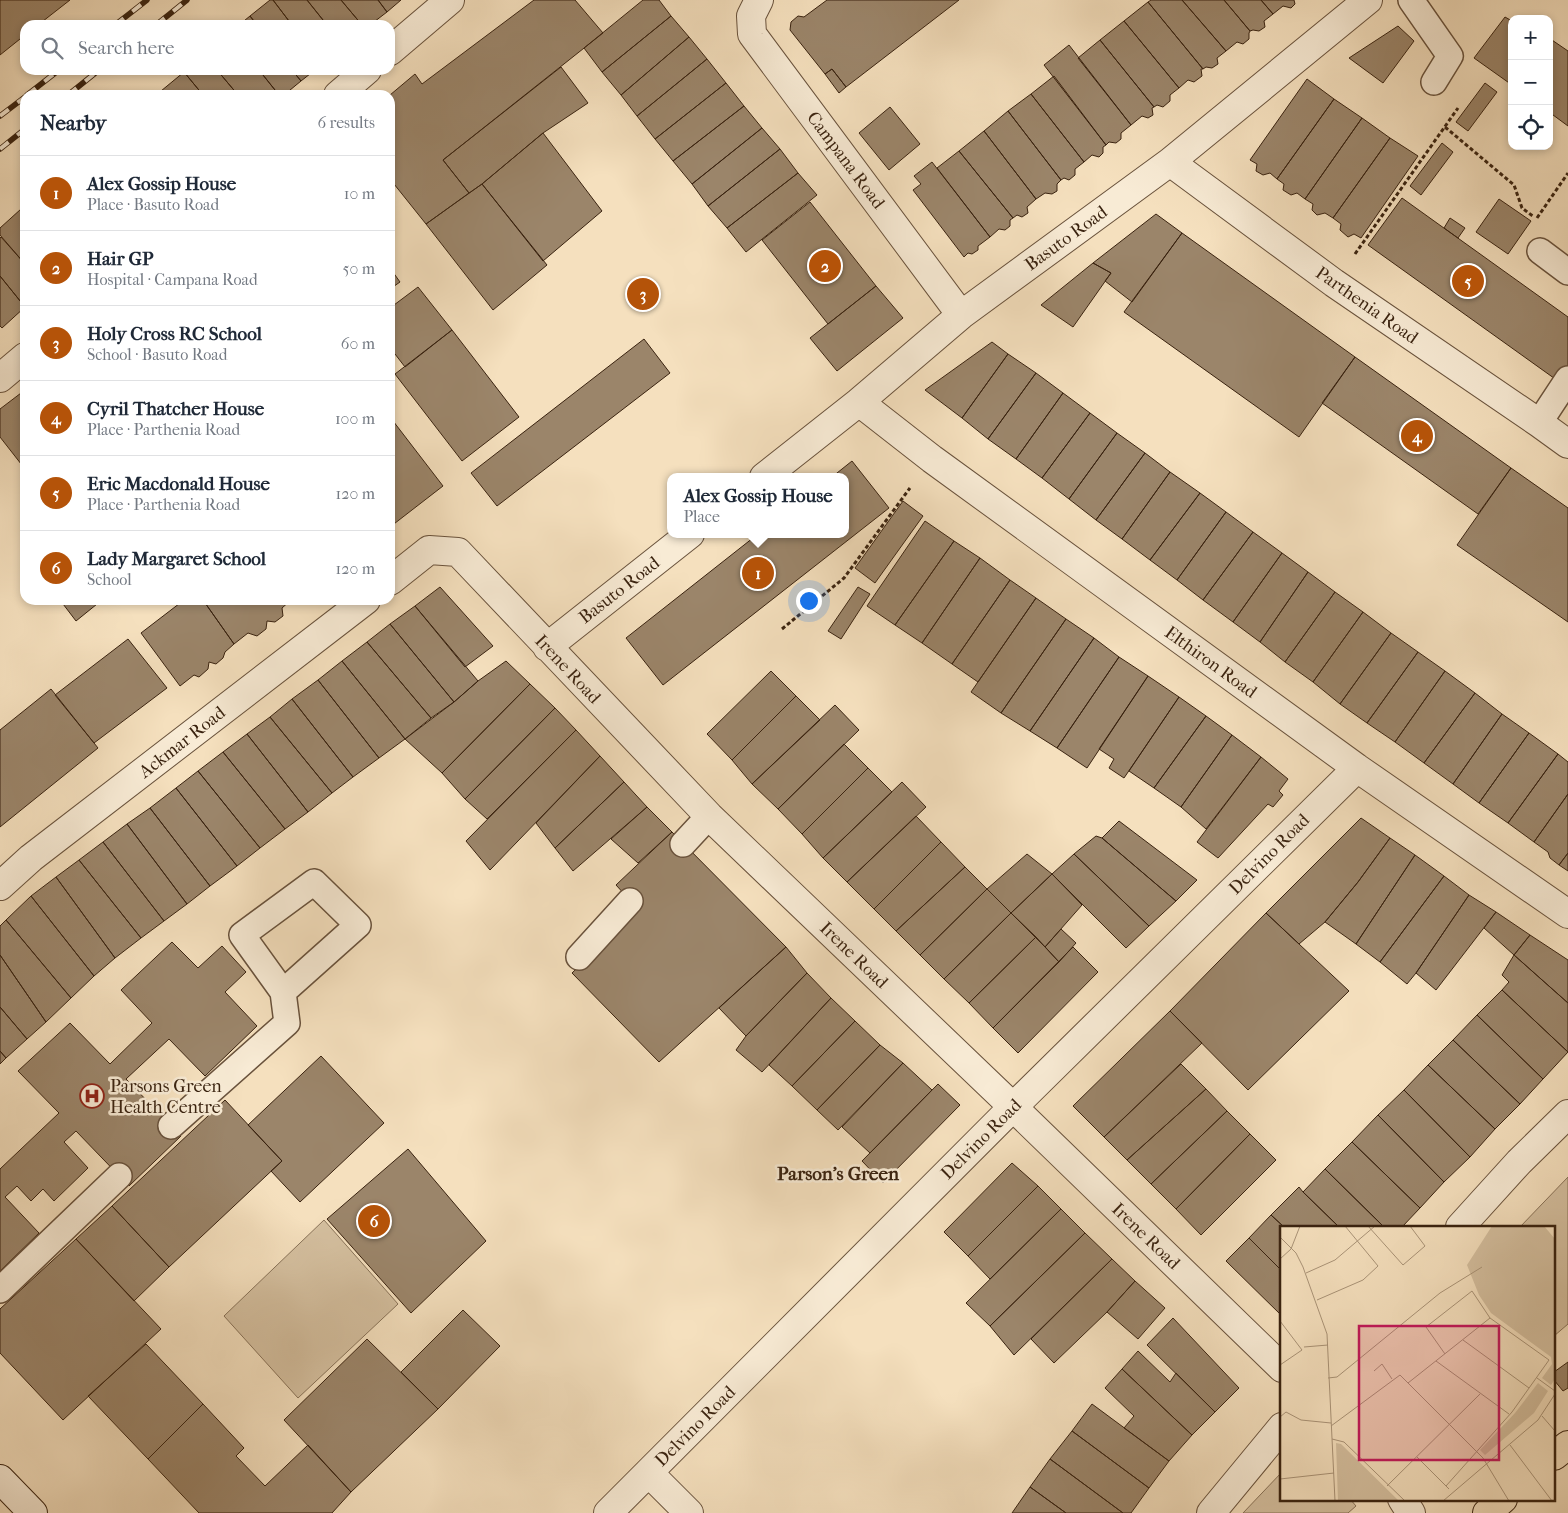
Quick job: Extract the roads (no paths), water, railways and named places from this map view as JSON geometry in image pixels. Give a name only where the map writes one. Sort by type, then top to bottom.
[{"type":"main road","points":[[1556,1454],[1568,1445]]},
{"type":"main road","points":[[1486,1513],[1502,1500]]},
{"type":"street","points":[[395,47],[450,0]]},
{"type":"street","name":"Campana Road","points":[[758,0],[751,16],[752,34],[961,315]]},
{"type":"street","name":"Basuto Road","points":[[769,473],[859,402],[961,315],[1170,162],[1368,0]]},
{"type":"street","points":[[344,90],[361,75]]},
{"type":"street","name":"Parthenia Road","points":[[1170,162],[1334,283],[1568,444]]},
{"type":"street","points":[[0,378],[20,361]]},
{"type":"street","name":"Elthiron Road","points":[[859,402],[932,459],[1357,768],[1568,914]]},
{"type":"street","name":"Basuto Road","points":[[547,646],[685,538]]},
{"type":"street","name":"Irene Road","points":[[395,577],[430,550],[458,552],[709,816],[1280,1366]]},
{"type":"street","name":"Ackmar Road","points":[[0,886],[31,858],[360,605]]},
{"type":"street","name":"Delvino Road","points":[[608,1513],[1013,1107],[1357,768]]},
{"type":"street","points":[[1461,1226],[1519,1162],[1568,1114]]},
{"type":"street","points":[[1211,1513],[1280,1429]]},
{"type":"street","points":[[649,1472],[689,1513]]},
{"type":"street","points":[[0,1479],[33,1513]]},
{"type":"street","points":[[1403,1500],[1411,1513]]},
{"type":"lane","points":[[1411,0],[1450,56],[1434,82]]},
{"type":"lane","points":[[1540,251],[1568,272]]},
{"type":"lane","points":[[1539,423],[1568,379]]},
{"type":"lane","points":[[683,844],[709,816]]},
{"type":"lane","points":[[171,1126],[287,1023],[284,992],[242,935],[314,882],[358,925],[284,992]]},
{"type":"lane","points":[[579,957],[630,901]]},
{"type":"lane","points":[[0,1290],[119,1176]]},
{"type":"railway","points":[[121,20],[147,0]]},
{"type":"railway","points":[[162,20],[187,0]]},
{"type":"railway","points":[[33,90],[53,75]]},
{"type":"railway","points":[[74,90],[93,75]]},
{"type":"railway","points":[[0,116],[20,101]]},
{"type":"railway","points":[[0,149],[20,133]]},
{"type":"place","name":"Hair GP","points":[[825,266]]},
{"type":"place","name":"Eric Macdonald House","points":[[1468,281]]},
{"type":"place","name":"Holy Cross RC School","points":[[643,294]]},
{"type":"place","name":"Cyril Thatcher House","points":[[1417,436]]},
{"type":"place","name":"Alex Gossip House","points":[[758,573]]},
{"type":"place","name":"Parsons Green Health Centre","points":[[92,1096]]},
{"type":"place","name":"Lady Margaret School","points":[[374,1221]]},
{"type":"district","name":"Parson's Green","points":[[838,1173]]}]
